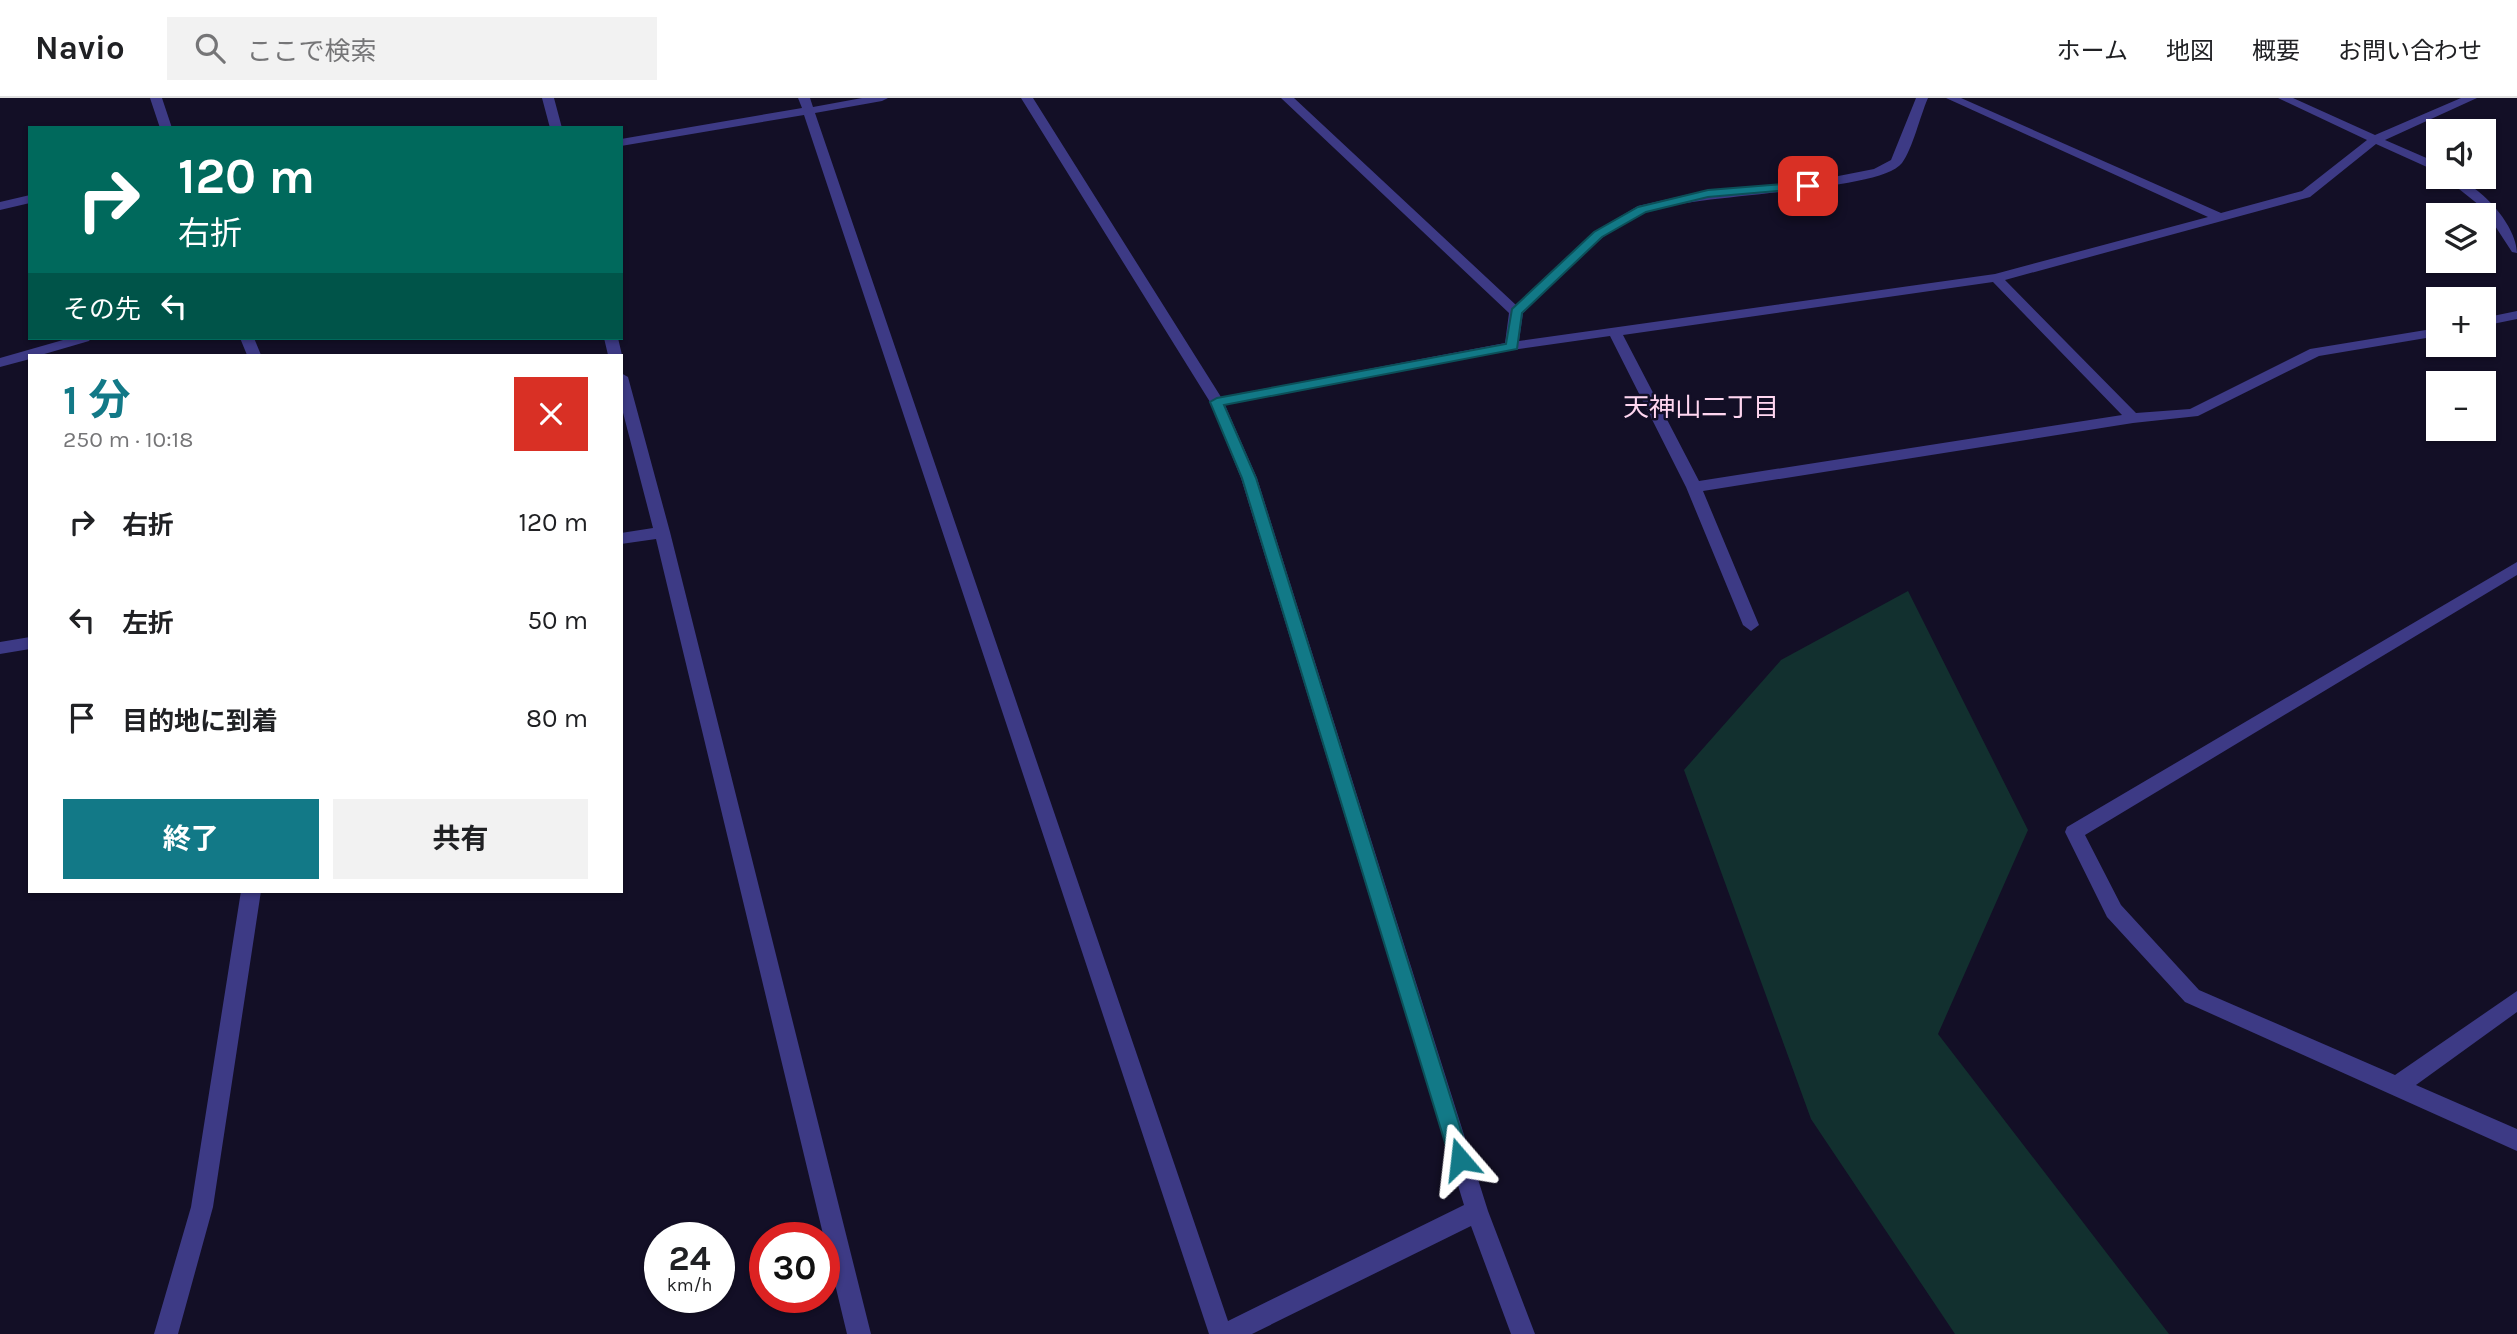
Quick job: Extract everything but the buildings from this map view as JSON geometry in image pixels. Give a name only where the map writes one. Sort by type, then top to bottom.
[{"type":"street","points":[[156,98],[165,126]]},
{"type":"street","points":[[548,98],[555,126]]},
{"type":"street","points":[[623,143],[806,105],[882,98]]},
{"type":"street","points":[[1027,98],[1217,402],[1249,478],[1476,1211],[1523,1334]]},
{"type":"street","points":[[1287,98],[1516,312]]},
{"type":"street","points":[[1512,346],[1516,312],[1598,234],[1642,209],[1708,194],[1808,186],[1878,172],[1896,162],[1922,98]]},
{"type":"street","points":[[1952,98],[2222,218]]},
{"type":"street","points":[[2284,98],[2426,163]]},
{"type":"street","points":[[1217,402],[1512,346],[1996,278],[2306,194],[2374,140],[2471,98]]},
{"type":"street","points":[[806,105],[1221,1334]]},
{"type":"street","points":[[2466,189],[2488,206],[2517,249]]},
{"type":"street","points":[[0,206],[28,199]]},
{"type":"street","points":[[1996,278],[2133,418]]},
{"type":"street","points":[[2496,319],[2517,315]]},
{"type":"street","points":[[1615,332],[1694,487],[1751,625]]},
{"type":"street","points":[[1694,487],[2133,418],[2193,413],[2315,352],[2426,334]]},
{"type":"street","points":[[30,354],[77,340]]},
{"type":"street","points":[[0,363],[28,355]]},
{"type":"street","points":[[623,385],[662,532],[859,1334]]},
{"type":"street","points":[[623,539],[662,532]]},
{"type":"street","points":[[2517,568],[2074,832],[2114,911],[2192,996],[2517,1140]]},
{"type":"street","points":[[0,648],[28,643]]},
{"type":"street","points":[[166,1334],[201,1207],[251,893]]},
{"type":"street","points":[[2396,1087],[2517,1000]]},
{"type":"street","points":[[1227,1334],[1476,1211]]},
{"type":"green space","points":[[1908,591],[2028,830],[1938,1034],[2169,1334],[1955,1334],[1811,1119],[1684,770],[1781,660]]},
{"type":"district","name":"天神山二丁目","points":[[1701,407]]},
{"type":"route","points":[[1460,1159],[1249,478],[1217,402],[1512,346],[1516,312],[1598,234],[1642,209],[1708,194],[1808,186]]}]
